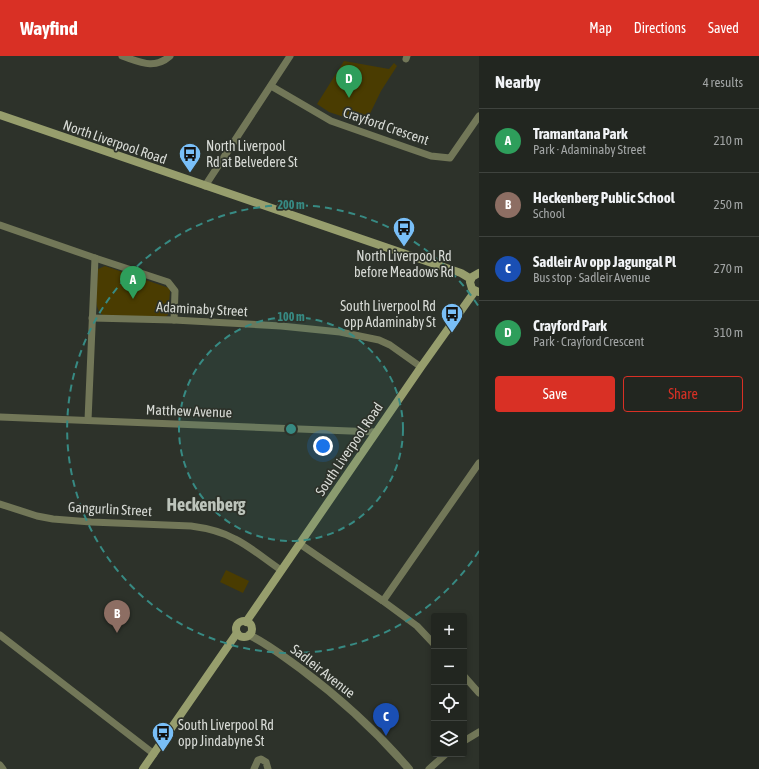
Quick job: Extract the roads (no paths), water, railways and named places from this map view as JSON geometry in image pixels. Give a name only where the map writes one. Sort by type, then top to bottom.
[{"type":"main road","name":"North Liverpool Road","points":[[0,115],[461,273],[471,279]]},
{"type":"main road","points":[[477,292],[471,286],[471,279],[475,274],[479,273]]},
{"type":"main road","name":"South Liverpool Road","points":[[246,622],[421,367],[477,292]]},
{"type":"main road","points":[[143,769],[237,634],[237,626],[241,622],[246,622],[249,624],[251,628],[250,635],[242,637],[237,634]]},
{"type":"street","points":[[122,56],[146,64],[160,63],[170,56]]},
{"type":"street","points":[[205,186],[290,56]]},
{"type":"street","name":"Crayford Crescent","points":[[271,86],[332,121],[405,148],[432,156],[450,158],[479,116]]},
{"type":"street","points":[[0,225],[168,282],[175,291],[174,320]]},
{"type":"street","points":[[88,420],[95,258]]},
{"type":"street","name":"Adaminaby Street","points":[[92,318],[174,320],[305,327],[347,333],[379,340],[390,345],[421,367]]},
{"type":"street","name":"Matthew Avenue","points":[[0,417],[376,432]]},
{"type":"street","points":[[383,601],[479,463]]},
{"type":"street","name":"Gangurlin Street","points":[[0,504],[37,516],[54,519],[205,528],[220,532],[236,539],[281,570]]},
{"type":"street","points":[[300,544],[417,626],[431,641]]},
{"type":"street","points":[[0,635],[154,754]]},
{"type":"street","name":"Sadleir Avenue","points":[[250,635],[264,642],[337,697],[377,734],[408,769]]},
{"type":"street","points":[[467,679],[479,693]]},
{"type":"street","points":[[467,739],[479,732]]},
{"type":"street","points":[[429,769],[443,757]]},
{"type":"street","points":[[254,769],[258,760],[261,759],[266,762],[268,769]]},
{"type":"street","points":[[0,765],[3,769]]},
{"type":"place","name":"Crayford Park","points":[[349,98]]},
{"type":"place","name":"North Liverpool Rd at Belvedere St","points":[[190,174]]},
{"type":"place","name":"North Liverpool Rd before Meadows Rd","points":[[404,248]]},
{"type":"place","name":"Tramantana Park","points":[[133,299]]},
{"type":"place","name":"South Liverpool Rd opp Adaminaby St","points":[[452,334]]},
{"type":"place","name":"Heckenberg Public School","points":[[117,633]]},
{"type":"place","name":"Sadleir Av opp Jagungal Pl","points":[[386,736]]},
{"type":"place","name":"South Liverpool Rd opp Jindabyne St","points":[[163,752]]},
{"type":"district","name":"Heckenberg","points":[[206,505]]}]
